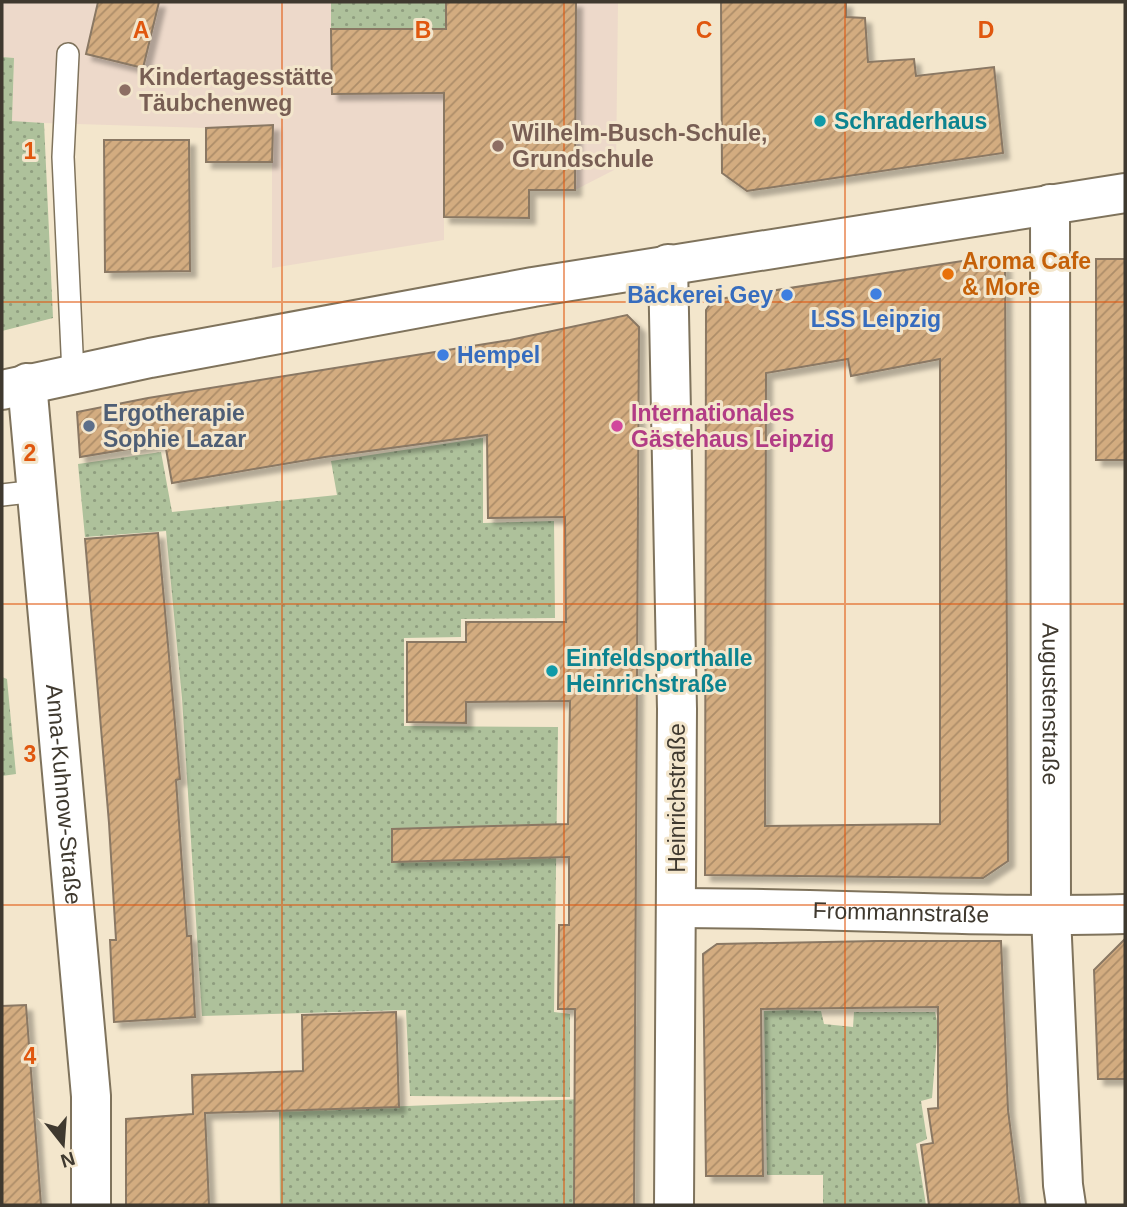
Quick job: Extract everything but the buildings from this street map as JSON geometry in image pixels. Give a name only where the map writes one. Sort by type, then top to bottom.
[{"type":"street","points":[[14,386],[269,335],[668,264],[1125,193]]},
{"type":"street","name":"Augustenstraße","points":[[1050,204],[1051,916],[1062,1172],[1066,1205]]},
{"type":"street","name":"Heinrichstraße","points":[[668,264],[677,709],[674,1205]]},
{"type":"street","name":"Anna-Kuhnow-Straße","points":[[14,386],[19,493],[91,1096],[91,1205]]},
{"type":"street","name":"Frommannstraße","points":[[677,908],[1051,916],[1125,914]]},
{"type":"lane","points":[[68,54],[63,157],[73,374]]},
{"type":"shaded area","points":[[2,2],[618,2],[616,169],[575,190],[530,190],[529,218],[444,217],[444,240],[272,268],[272,125],[206,128],[12,122],[14,58],[2,57]]},
{"type":"green space","points":[[331,2],[446,2],[444,93],[408,93],[331,29]]},
{"type":"green space","points":[[2,57],[14,58],[12,121],[44,123],[53,318],[2,331]]},
{"type":"green space","points":[[483,438],[483,523],[554,521],[555,618],[461,619],[461,637],[404,638],[404,726],[558,727],[554,1012],[570,1014],[570,1097],[410,1096],[406,1010],[202,1016],[182,698],[166,531],[85,537],[78,464],[161,452],[172,512],[337,495],[331,461]]},
{"type":"green space","points":[[2,677],[7,679],[16,774],[2,776]]},
{"type":"green space","points":[[764,1011],[821,1011],[824,1024],[853,1027],[854,1012],[935,1012],[938,1025],[932,1098],[921,1101],[927,1139],[916,1144],[926,1205],[823,1205],[823,1175],[767,1175]]},
{"type":"green space","points":[[635,1097],[634,1205],[280,1205],[279,1111]]},
{"type":"place","name":"Kindertagesstätte Täubchenweg","points":[[125,90]]},
{"type":"place","name":"Schraderhaus","points":[[820,121]]},
{"type":"place","name":"Wilhelm-Busch-Schule, Grundschule","points":[[498,146]]},
{"type":"place","name":"Aroma Cafe & More","points":[[948,274]]},
{"type":"place","name":"LSS Leipzig","points":[[876,294]]},
{"type":"place","name":"Bäckerei Gey","points":[[787,295]]},
{"type":"place","name":"Hempel","points":[[443,355]]},
{"type":"place","name":"Ergotherapie Sophie Lazar","points":[[89,426]]},
{"type":"place","name":"Internationales Gästehaus Leipzig","points":[[617,426]]},
{"type":"place","name":"Einfeldsporthalle Heinrichstraße","points":[[552,671]]}]
